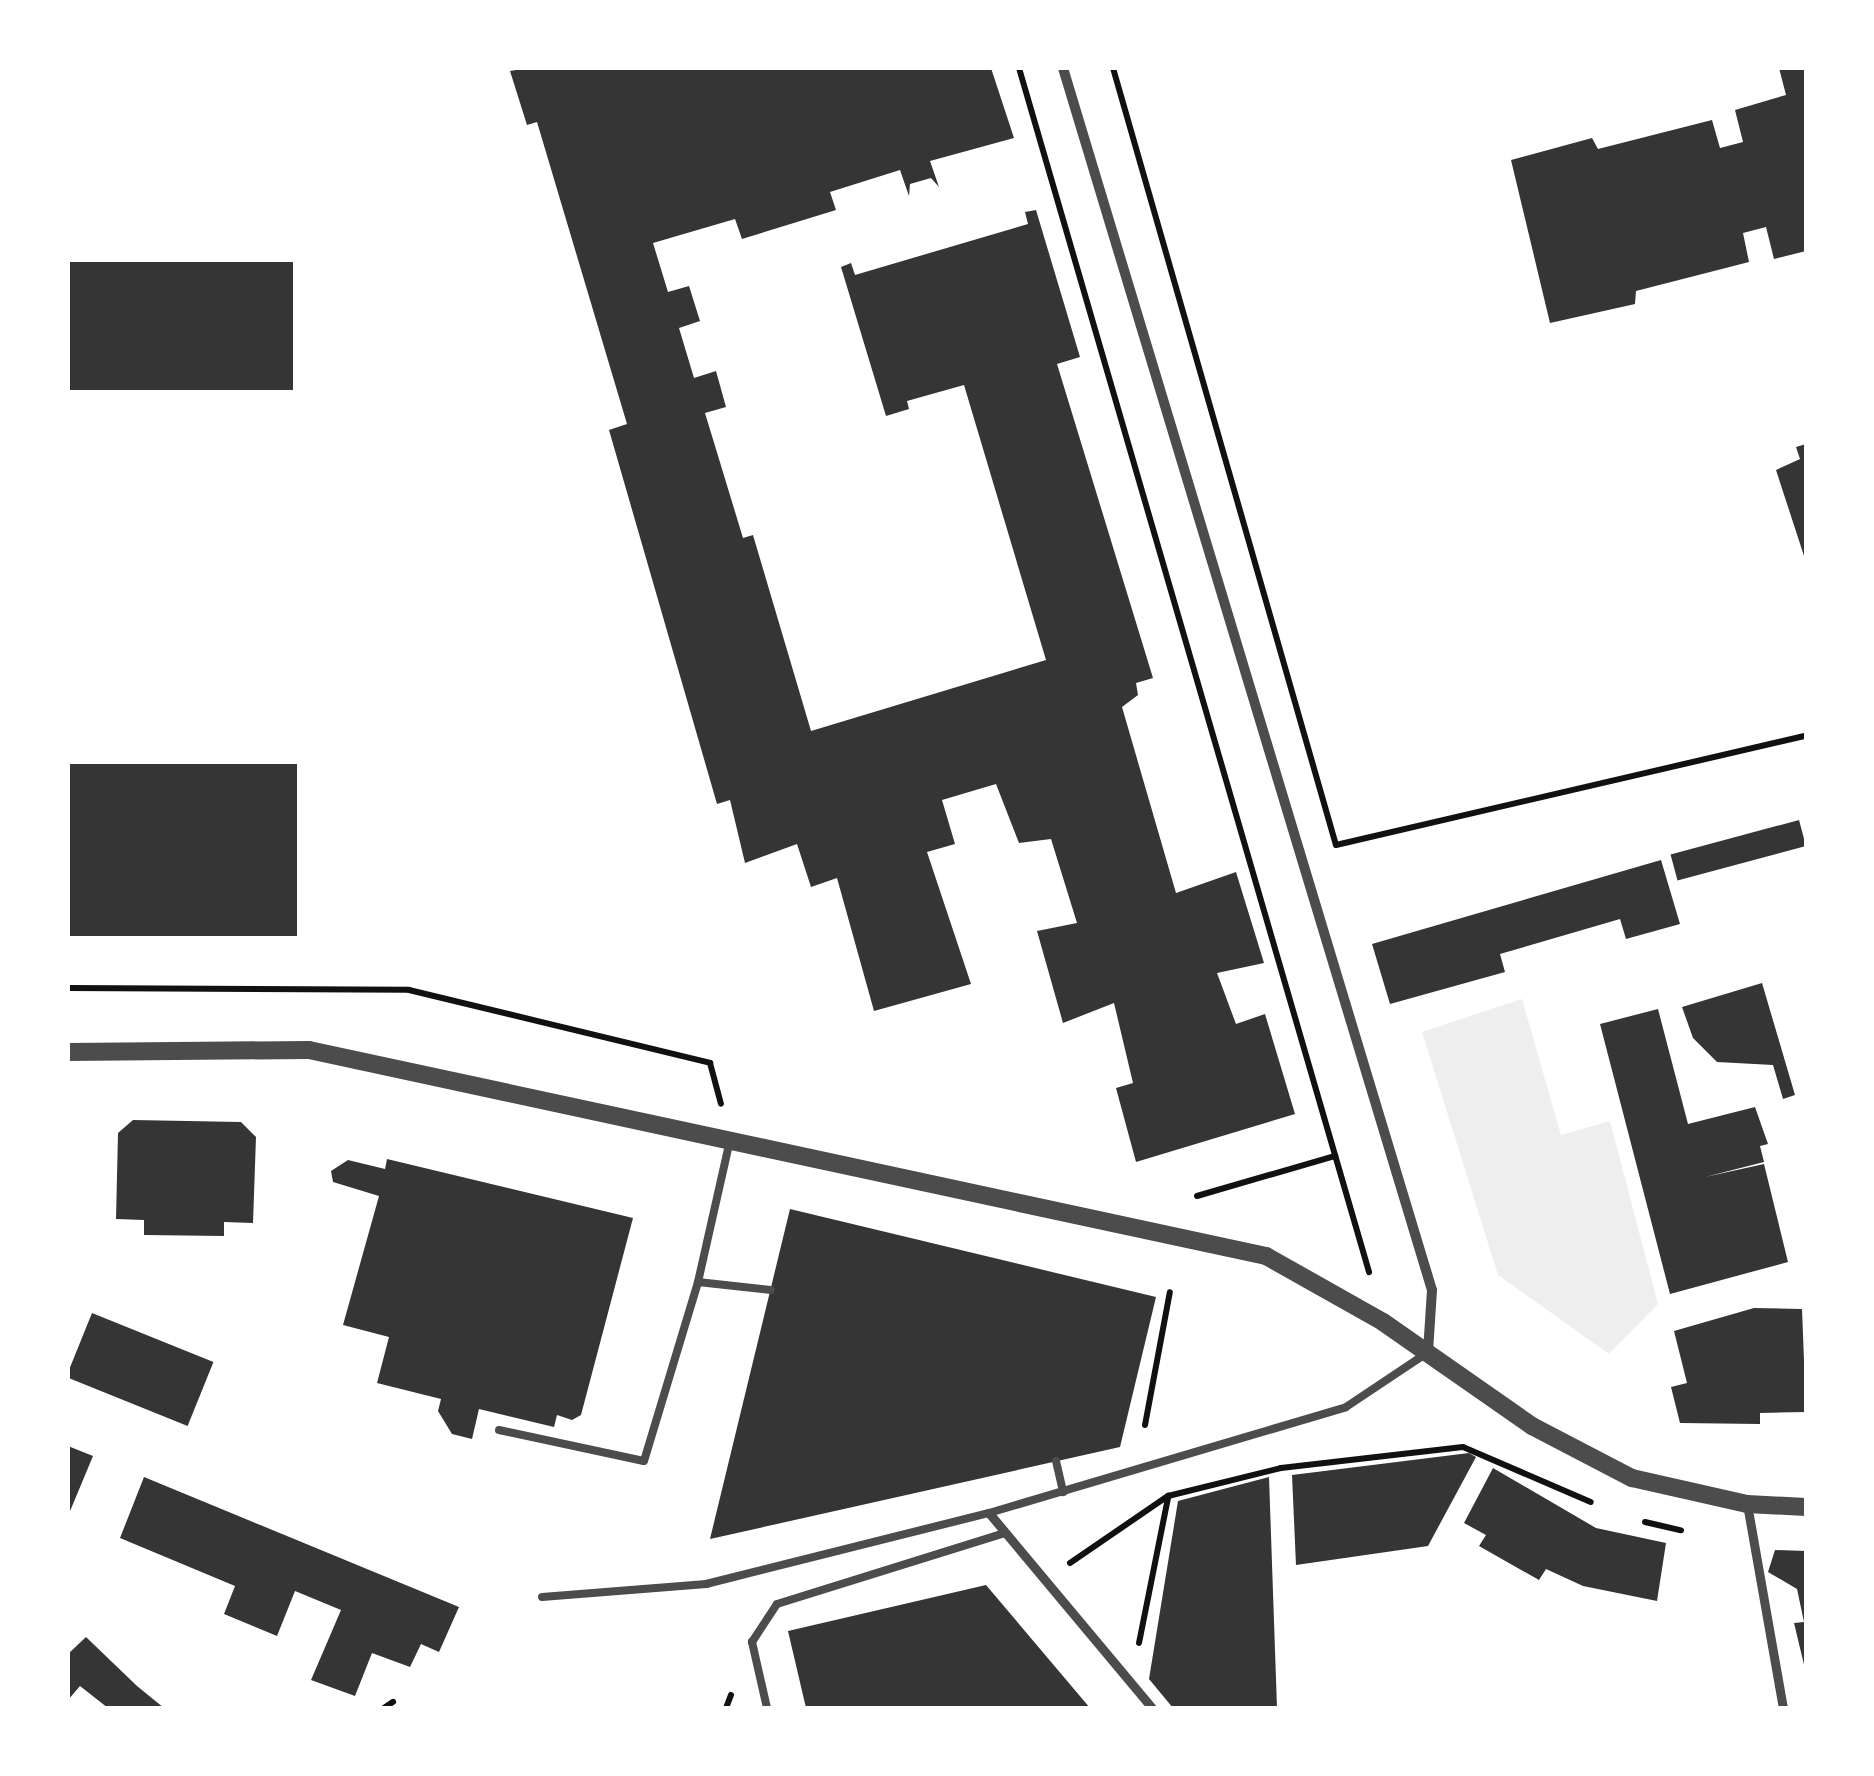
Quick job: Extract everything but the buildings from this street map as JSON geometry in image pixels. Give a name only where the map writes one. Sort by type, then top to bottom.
[{"type":"street","points":[[1064,68],[1432,1290],[1428,1353]]},
{"type":"street","points":[[68,1052],[309,1050],[1266,1256],[1383,1322],[1532,1426],[1632,1478],[1747,1504],[1806,1506]]},
{"type":"street","points":[[1747,1504],[1748,1539],[1783,1708]]},
{"type":"street","points":[[989,1513],[1152,1708]]},
{"type":"lane","points":[[499,1430],[644,1461],[698,1282],[730,1140]]},
{"type":"lane","points":[[698,1282],[771,1290]]},
{"type":"lane","points":[[542,1597],[706,1584],[989,1513],[1346,1407],[1428,1353]]},
{"type":"lane","points":[[1056,1462],[1063,1492]]},
{"type":"lane","points":[[767,1708],[752,1642],[777,1604],[1005,1533]]},
{"type":"path","points":[[1019,68],[1383,1322]]},
{"type":"path","points":[[1113,68],[1336,845],[1806,736]]},
{"type":"path","points":[[68,988],[409,990],[710,1063],[730,1140]]},
{"type":"path","points":[[1197,1196],[1335,1156]]},
{"type":"path","points":[[1145,1425],[1170,1292]]},
{"type":"path","points":[[1045,1580],[1168,1496],[1281,1468],[1463,1446],[1596,1505]]},
{"type":"path","points":[[1131,1683],[1168,1496]]},
{"type":"path","points":[[1629,1516],[1662,1528],[1748,1539]]},
{"type":"path","points":[[384,1708],[392,1702]]},
{"type":"shaded area","points":[[1522,999],[1561,1135],[1610,1121],[1658,1304],[1609,1354],[1498,1275],[1422,1032]]}]
